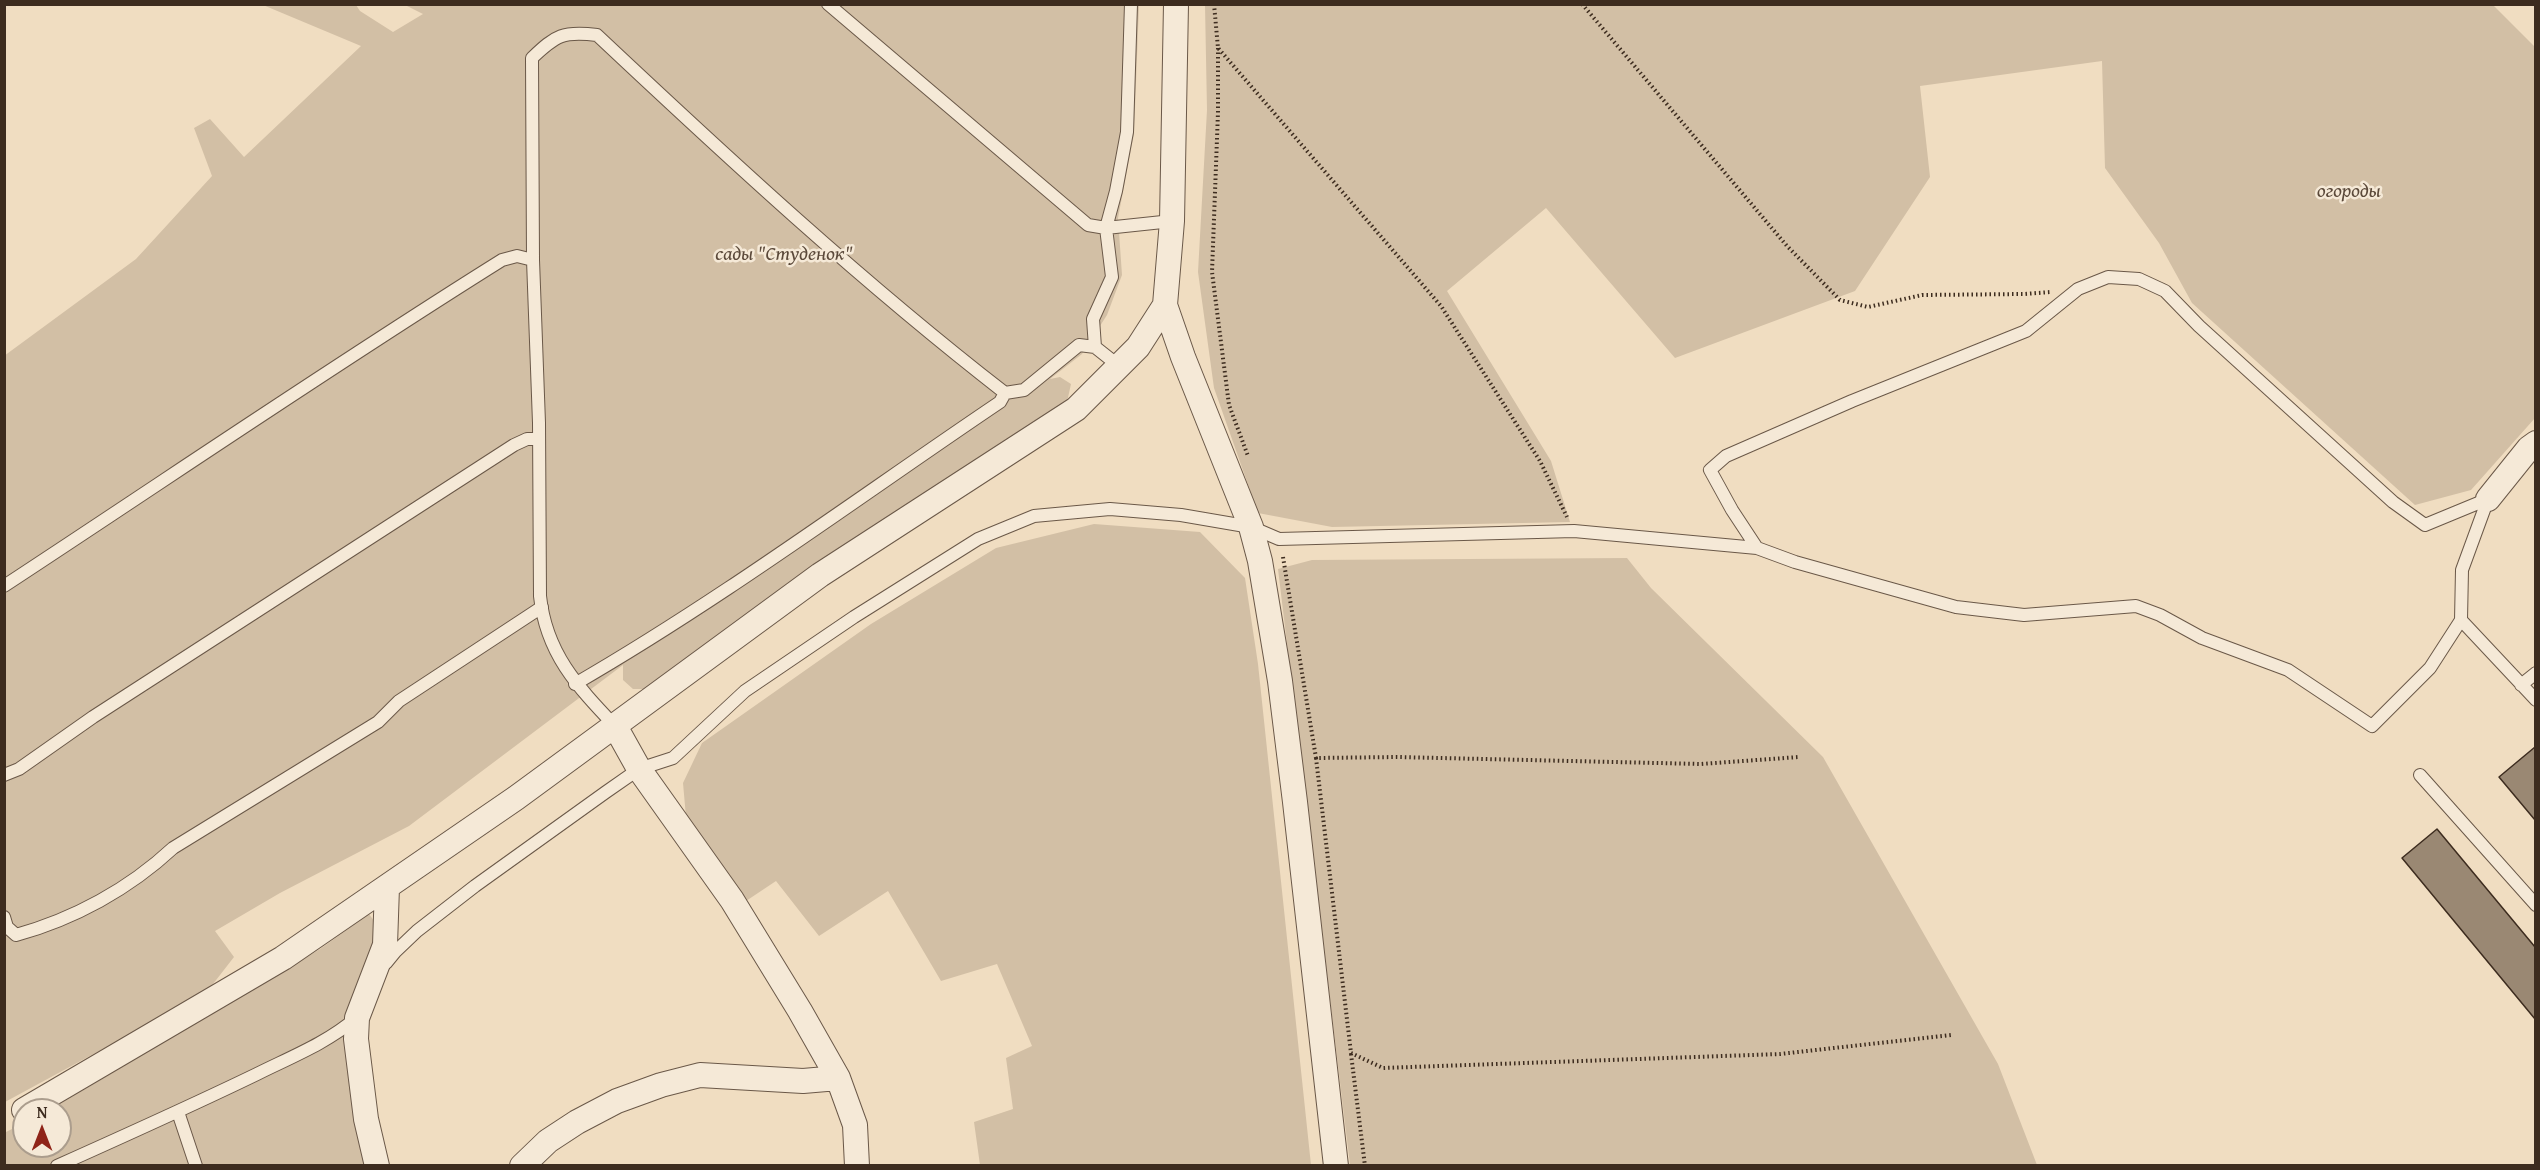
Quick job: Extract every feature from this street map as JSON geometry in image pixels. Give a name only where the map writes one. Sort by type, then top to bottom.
[{"type":"street","points":[[1176,4],[1172,221],[1165,305],[1182,357],[1251,528],[1260,561],[1280,681],[1336,1166]]},
{"type":"street","points":[[44,1098],[283,958],[516,798],[820,574],[1076,409],[1138,347],[1165,305]]},
{"type":"street","points":[[2488,499],[2535,443]]},
{"type":"street","points":[[615,726],[639,769],[732,900],[838,1078],[855,1125],[857,1166]]},
{"type":"street","points":[[376,1166],[366,1119],[356,1039],[357,1018],[385,945],[387,887]]},
{"type":"street","points":[[522,1166],[548,1141],[577,1122],[617,1101],[661,1085],[700,1075],[803,1081],[838,1078]]},
{"type":"lane","points":[[828,4],[1088,225],[1106,228],[1172,221]]},
{"type":"lane","points":[[1095,347],[1093,319],[1112,277],[1106,228],[1127,132],[1131,4]]},
{"type":"lane","points":[[615,726],[575,684],[543,620],[533,260],[532,58],[553,38],[577,32],[597,35],[865,280],[1005,393],[1024,390],[1079,345],[1095,347],[1119,366]]},
{"type":"lane","points":[[4,586],[288,399],[357,350],[493,265],[517,256],[533,260]]},
{"type":"lane","points":[[1757,548],[1732,510],[1710,470],[1726,456],[1852,401],[2026,331],[2078,289],[2108,277],[2139,279],[2165,291],[2199,326],[2393,502],[2425,525],[2488,499]]},
{"type":"lane","points":[[575,684],[621,657],[731,585],[1000,402],[1005,393]]},
{"type":"lane","points":[[4,775],[19,769],[93,717],[514,445],[527,439],[537,439]]},
{"type":"lane","points":[[372,981],[395,952],[475,886],[639,769],[673,758],[745,691],[854,617],[978,539],[1034,516],[1110,509],[1181,515],[1251,528],[1279,539],[1574,531],[1757,548],[1795,562],[1956,607],[2024,615],[2136,606],[2160,615],[2202,638],[2288,670],[2372,726],[2430,668],[2461,620],[2462,570],[2488,499]]},
{"type":"lane","points":[[4,917],[7,927],[16,935],[45,927],[104,899],[148,872],[173,848],[378,722],[399,701],[542,607]]},
{"type":"lane","points":[[2461,620],[2535,700]]},
{"type":"lane","points":[[2521,685],[2535,673]]},
{"type":"lane","points":[[2420,776],[2535,905]]},
{"type":"lane","points":[[57,1166],[178,1112],[335,1035],[357,1018]]},
{"type":"lane","points":[[178,1112],[196,1166]]},
{"type":"path","points":[[1214,4],[1218,48],[1218,112],[1212,272],[1229,405],[1250,461]]},
{"type":"path","points":[[1582,4],[1787,246],[1840,300],[1868,307],[1922,295],[2024,294],[2078,289]]},
{"type":"path","points":[[1218,48],[1440,306],[1540,461],[1574,531]]},
{"type":"path","points":[[1279,539],[1289,582],[1316,758],[1365,1166]]},
{"type":"path","points":[[1316,758],[1397,757],[1701,764],[1799,757]]},
{"type":"path","points":[[1351,1053],[1383,1068],[1780,1054],[1951,1035]]},
{"type":"green space","name":"сады \"Студенок\"","points":[[403,4],[1139,5],[1134,134],[1118,218],[1122,275],[1107,315],[1082,354],[1050,379],[1060,377],[1071,384],[1067,402],[648,689],[633,689],[623,680],[623,665],[409,826],[280,893],[215,931],[234,957],[206,993],[5,1102],[4,356],[136,259],[212,176],[194,128],[210,119],[244,157],[361,46],[263,5],[356,5],[360,11],[393,32],[423,14]]},
{"type":"green space","name":"огороды","points":[[1205,5],[2493,5],[2535,47],[2535,418],[2471,490],[2415,505],[2192,303],[2159,243],[2105,168],[2102,61],[1920,86],[1930,177],[1855,291],[1675,358],[1546,208],[1447,291],[1551,461],[1570,522],[1332,527],[1258,513],[1214,388],[1198,272],[1207,110]]},
{"type":"green space","points":[[1094,524],[1200,532],[1245,578],[1258,664],[1311,1165],[980,1165],[974,1122],[1013,1109],[1006,1058],[1032,1046],[997,964],[941,981],[888,891],[819,936],[776,881],[743,903],[686,817],[683,783],[702,743],[871,624],[996,548]]},
{"type":"green space","points":[[1627,558],[1651,588],[1823,757],[1998,1064],[2037,1165],[1350,1165],[1278,569],[1312,560]]},
{"type":"green space","points":[[369,914],[377,925],[372,951],[348,1011],[369,1165],[5,1165],[4,1133],[12,1129],[12,1158],[72,1158],[72,1098],[70,1098],[320,949]]},
{"type":"building","points":[[2535,747],[2535,820],[2499,777]]},
{"type":"building","points":[[2437,829],[2535,947],[2535,1019],[2402,858]]}]
